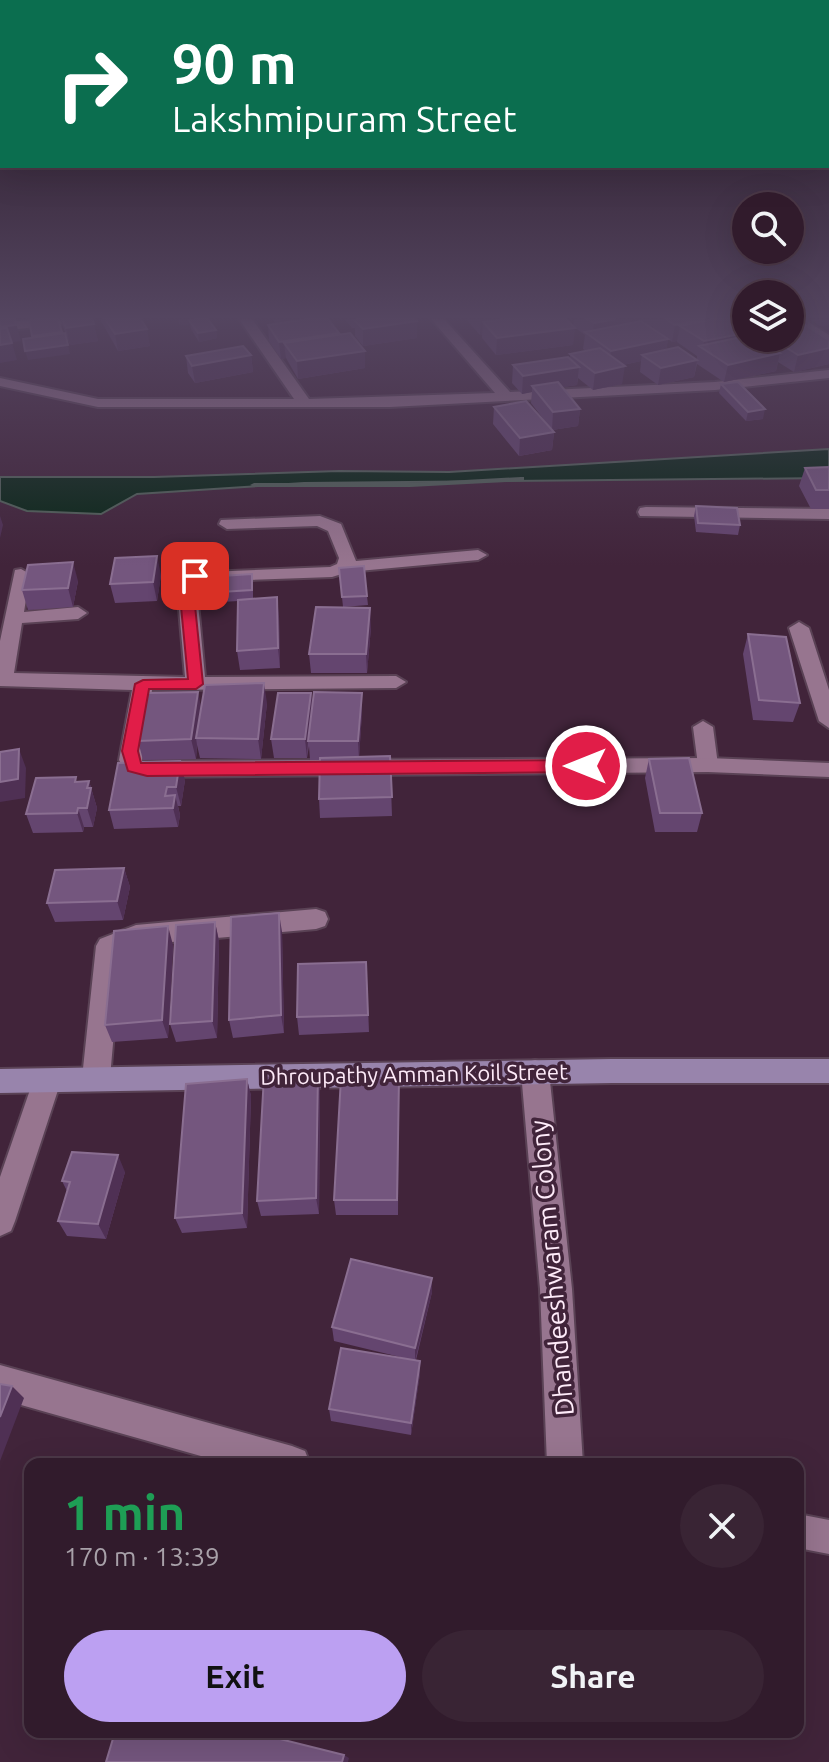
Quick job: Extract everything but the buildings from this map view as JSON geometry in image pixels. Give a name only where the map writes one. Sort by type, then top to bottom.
[{"type":"street","points":[[90,401],[424,401]]},
{"type":"street","points":[[646,512],[829,514]]},
{"type":"street","points":[[227,524],[310,521],[331,524],[348,558],[345,567]]},
{"type":"street","points":[[196,684],[186,586],[189,577],[332,572],[345,567],[478,555]]},
{"type":"street","points":[[21,574],[2,679],[143,684],[396,682]]},
{"type":"street","points":[[13,618],[78,613]]},
{"type":"street","points":[[799,628],[829,721]]},
{"type":"street","points":[[143,684],[130,760],[134,767],[147,770],[708,765],[829,770]]},
{"type":"street","points":[[96,1078],[109,946],[136,935],[316,919]]},
{"type":"street","name":"Dhroupathy Amman Koil Street","points":[[0,1081],[535,1072],[829,1071]]},
{"type":"street","name":"Dhandeeshwaram Colony","points":[[535,1072],[556,1289],[565,1458]]},
{"type":"street","points":[[0,1221],[47,1081]]},
{"type":"street","points":[[0,1382],[271,1458]]},
{"type":"lane","points":[[703,727],[708,765]]},
{"type":"lane","points":[[804,1532],[829,1537]]},
{"type":"shaded area","points":[[829,449],[829,478],[304,483],[137,494],[101,514],[27,511],[0,501],[0,477],[449,472]]},
{"type":"waterway","points":[[254,485],[410,485],[521,479]]},
{"type":"route","points":[[195,576],[186,580],[186,586],[196,684],[143,684],[130,751],[134,767],[147,770],[586,766]]}]
